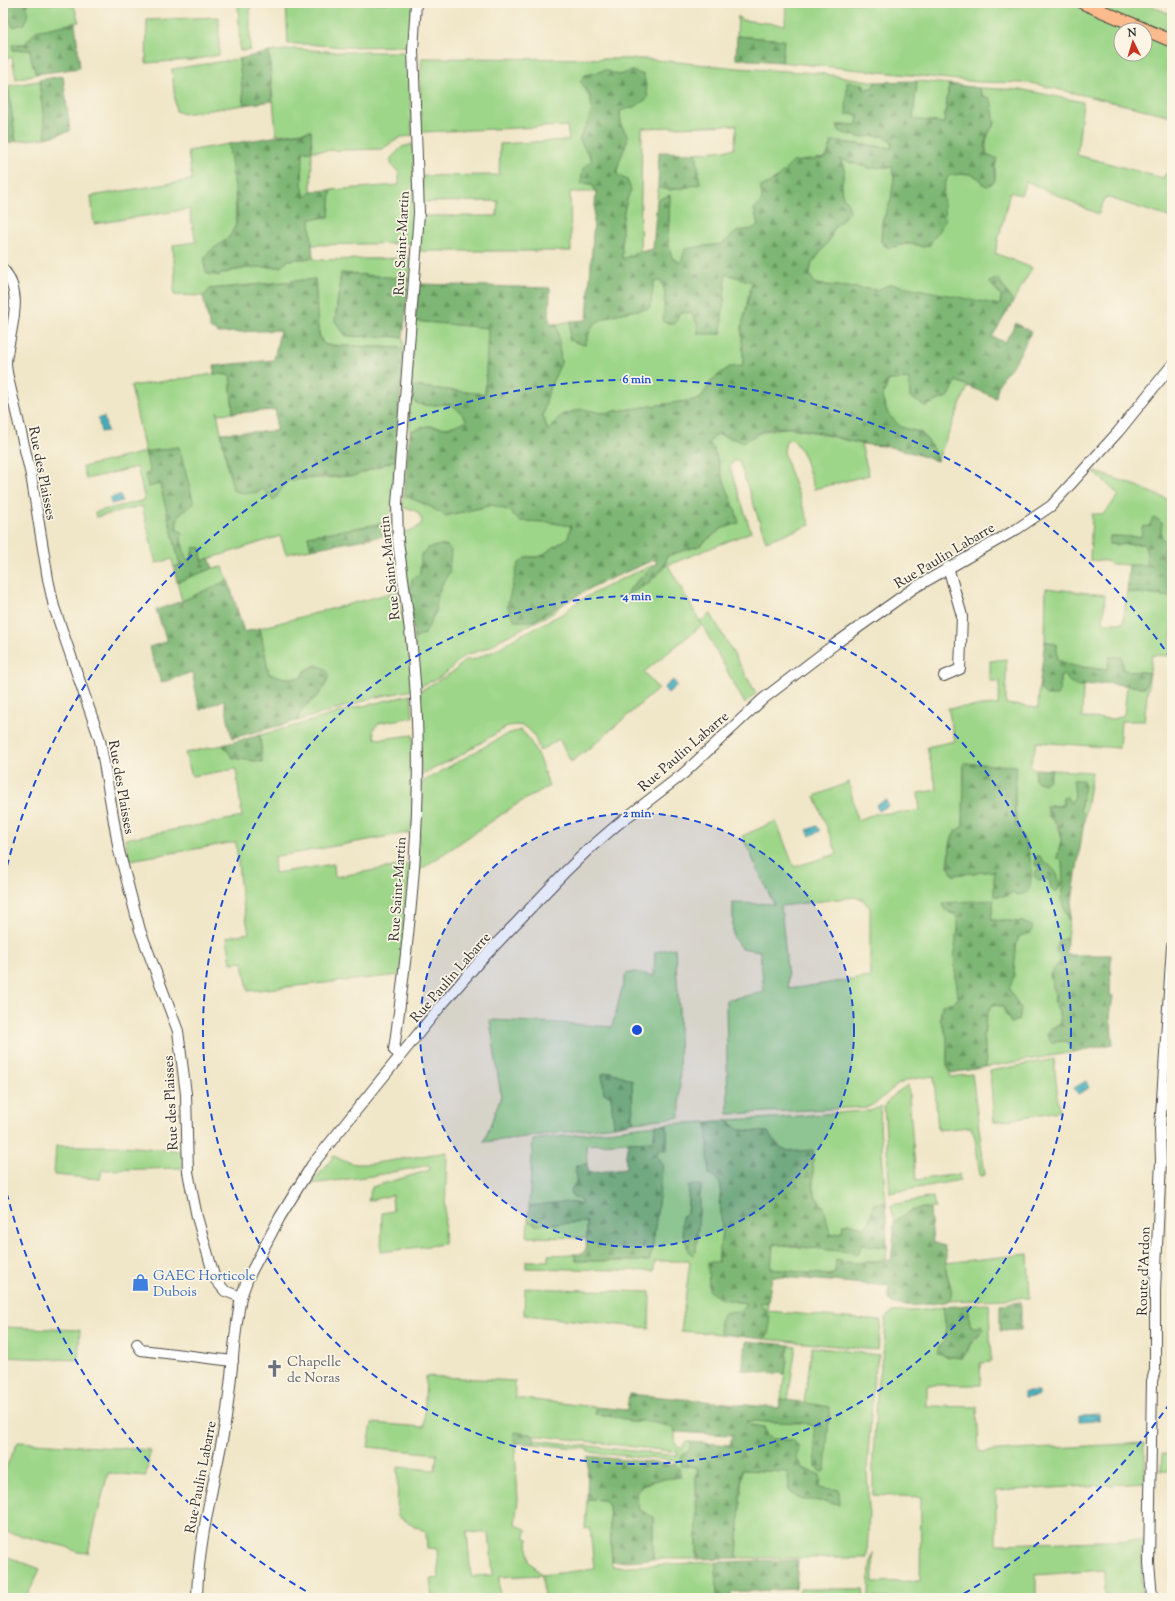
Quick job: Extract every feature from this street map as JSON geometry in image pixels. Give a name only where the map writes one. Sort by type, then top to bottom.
[{"type":"main road","points":[[1083,3],[1172,41]]},
{"type":"street","name":"Rue Saint-Martin","points":[[400,1055],[394,1050],[404,974],[414,862],[418,775],[414,669],[397,526],[397,504],[419,212],[413,50],[416,3]]},
{"type":"street","name":"Rue des Plaisses","points":[[3,269],[11,281],[15,301],[6,364],[8,378],[31,475],[54,607],[100,740],[119,851],[140,930],[178,1031],[186,1094],[188,1172],[199,1226],[215,1279],[225,1291],[241,1297]]},
{"type":"street","name":"Rue Paulin Labarre","points":[[197,1598],[198,1575],[205,1520],[224,1425],[241,1297],[248,1278],[301,1181],[326,1146],[400,1055],[480,962],[529,908],[588,849],[683,774],[745,714],[867,621],[914,588],[948,567],[1017,529],[1051,506],[1118,432],[1172,365]]},
{"type":"street","points":[[944,676],[960,669],[962,616],[948,567]]},
{"type":"street","name":"Route d'Ardon","points":[[1152,1598],[1150,1563],[1152,1381],[1155,1370],[1155,1290],[1161,1160],[1160,1130],[1172,946]]},
{"type":"street","points":[[137,1344],[141,1350],[233,1360]]},
{"type":"green space","points":[[3,3],[8,5],[7,15],[28,13],[27,3],[73,3],[79,22],[37,31],[25,44],[17,44],[13,50],[30,50],[36,74],[16,79],[12,57],[3,59]]},
{"type":"green space","points":[[3,3],[27,3],[28,13],[25,24],[13,27],[7,15],[7,6]]},
{"type":"green space","points":[[238,3],[250,3],[250,50],[240,51]]},
{"type":"green space","points":[[286,3],[413,3],[410,46],[345,47],[288,44]]},
{"type":"green space","points":[[786,3],[1145,3],[1172,15],[1172,116],[1031,83],[979,82],[782,62],[783,40],[737,36],[738,16],[741,20],[785,25]]},
{"type":"green space","points":[[219,17],[219,55],[191,60],[146,63],[147,20]]},
{"type":"green space","points":[[75,23],[80,68],[36,74],[30,50],[13,50],[12,45],[25,44],[36,31]]},
{"type":"green space","points":[[737,36],[784,40],[782,62],[736,59]]},
{"type":"green space","points":[[296,49],[339,52],[410,52],[412,136],[401,137],[382,149],[312,151],[311,131],[276,135],[269,52]]},
{"type":"green space","points":[[269,52],[272,101],[244,105],[239,59]]},
{"type":"green space","points":[[422,58],[647,59],[737,68],[818,73],[876,82],[872,88],[863,89],[864,84],[846,114],[858,114],[857,125],[837,125],[840,132],[858,137],[884,136],[892,141],[892,148],[832,141],[826,158],[793,162],[776,179],[761,187],[762,202],[754,209],[758,225],[752,229],[738,231],[722,244],[686,249],[681,263],[672,258],[668,242],[670,196],[657,200],[658,188],[671,190],[700,184],[696,153],[734,149],[737,125],[642,128],[640,252],[622,260],[623,215],[627,198],[631,190],[627,180],[617,175],[617,170],[628,137],[621,125],[620,110],[635,107],[633,71],[618,75],[606,70],[580,81],[590,98],[592,110],[579,139],[592,160],[581,183],[592,184],[596,192],[570,192],[571,251],[420,251],[422,216],[497,216],[498,201],[422,202],[423,176],[499,175],[500,144],[569,140],[567,126],[421,132],[420,77]]},
{"type":"green space","points":[[239,59],[244,105],[183,114],[176,111],[172,69]]},
{"type":"green space","points":[[606,70],[618,75],[633,71],[644,75],[648,98],[635,107],[620,111],[621,125],[628,137],[618,165],[617,174],[627,180],[631,190],[627,198],[623,215],[622,259],[653,249],[657,200],[670,195],[668,242],[672,258],[681,263],[685,249],[722,244],[738,231],[752,229],[758,225],[754,209],[762,201],[761,187],[776,179],[793,162],[826,158],[832,141],[892,148],[892,141],[884,136],[858,137],[840,132],[837,125],[857,125],[858,115],[846,114],[847,82],[864,84],[863,89],[872,88],[876,82],[917,81],[913,119],[944,123],[949,84],[979,88],[982,95],[991,99],[995,123],[987,135],[985,147],[987,156],[997,158],[995,167],[995,181],[988,186],[982,184],[980,179],[971,174],[950,175],[947,178],[943,191],[945,221],[930,244],[923,247],[909,244],[888,248],[881,242],[882,222],[891,200],[894,177],[892,167],[869,168],[839,159],[845,168],[841,188],[842,195],[847,202],[850,211],[834,228],[830,239],[811,265],[810,275],[815,284],[877,290],[891,284],[1000,305],[1001,295],[989,282],[998,278],[1013,302],[992,337],[1005,342],[1016,323],[1031,332],[1018,357],[1001,380],[996,398],[956,381],[949,396],[925,406],[910,397],[909,379],[888,380],[882,398],[888,414],[901,427],[921,433],[931,445],[937,461],[896,448],[863,444],[803,429],[769,429],[744,442],[716,434],[709,443],[716,455],[739,523],[721,529],[699,546],[667,556],[666,566],[647,584],[624,597],[632,586],[656,564],[656,559],[596,585],[533,621],[515,621],[507,606],[518,564],[527,557],[539,557],[568,538],[571,526],[547,522],[519,521],[510,511],[493,505],[445,516],[431,507],[404,495],[410,431],[428,426],[447,428],[467,421],[452,405],[423,405],[409,398],[411,386],[485,394],[488,328],[415,321],[419,284],[550,288],[549,322],[557,324],[561,363],[549,389],[543,415],[548,431],[561,415],[582,409],[603,413],[700,399],[712,380],[729,367],[743,366],[742,326],[752,282],[726,274],[721,334],[698,334],[697,323],[691,313],[680,312],[674,324],[663,322],[665,291],[661,281],[654,282],[650,308],[618,314],[603,319],[592,327],[585,345],[569,340],[571,321],[587,320],[596,192],[592,184],[581,183],[583,168],[592,160],[579,139],[592,110],[590,98],[580,81],[585,75]]},
{"type":"green space","points":[[63,76],[70,131],[46,138],[39,80]]},
{"type":"green space","points":[[39,81],[46,138],[16,141],[8,86]]},
{"type":"green space","points":[[917,81],[949,84],[944,123],[913,119]]},
{"type":"green space","points":[[8,86],[16,141],[3,144],[3,87]]},
{"type":"green space","points":[[979,88],[1024,90],[1083,102],[1077,155],[1163,178],[1166,173],[1172,175],[1172,218],[1106,197],[1098,214],[1026,181],[1021,195],[1010,192],[995,253],[1032,268],[1013,302],[998,278],[989,282],[1001,295],[1000,306],[891,284],[877,290],[815,284],[810,275],[811,265],[830,239],[834,228],[850,211],[847,202],[842,195],[841,188],[845,168],[839,159],[869,168],[892,167],[894,177],[891,200],[882,222],[881,242],[888,248],[905,244],[913,244],[923,247],[930,245],[947,178],[950,175],[971,174],[980,179],[995,176],[997,158],[987,156],[986,142],[995,123]]},
{"type":"green space","points":[[311,131],[312,151],[303,151],[302,183],[305,198],[311,191],[331,190],[329,217],[310,219],[313,258],[289,260],[280,267],[247,268],[219,275],[207,274],[205,266],[206,255],[230,236],[237,220],[236,199],[229,144]]},
{"type":"green space","points":[[229,144],[235,187],[236,224],[230,236],[221,244],[217,276],[248,268],[280,267],[289,260],[313,258],[317,260],[412,258],[409,279],[341,273],[335,321],[346,336],[403,337],[404,348],[325,345],[321,339],[317,323],[315,279],[210,289],[203,296],[174,295],[175,277],[173,245],[196,242],[189,209],[94,224],[91,196],[192,180],[188,151]]},
{"type":"green space","points":[[413,144],[415,217],[413,243],[312,245],[310,219],[329,217],[331,190],[399,185],[399,173],[391,164],[391,158],[402,147]]},
{"type":"green space","points":[[303,151],[312,151],[311,191],[305,199],[302,183]]},
{"type":"green space","points":[[659,152],[696,153],[700,184],[675,189],[658,188]]},
{"type":"green space","points":[[341,273],[409,279],[403,337],[346,336],[335,321]]},
{"type":"green space","points":[[726,273],[752,282],[742,326],[743,367],[712,380],[701,399],[603,413],[582,409],[561,415],[548,431],[543,415],[549,389],[561,363],[557,324],[571,321],[569,340],[585,345],[592,327],[603,319],[618,314],[650,308],[654,281],[661,281],[665,291],[664,302],[680,312],[691,313],[697,323],[721,334]]},
{"type":"green space","points":[[315,279],[318,328],[320,339],[325,345],[404,348],[395,460],[354,476],[316,477],[287,481],[274,500],[264,489],[256,492],[241,493],[233,490],[221,433],[276,431],[276,410],[233,413],[230,375],[214,374],[214,366],[274,360],[280,330],[219,333],[210,328],[203,296],[210,289]]},
{"type":"green space","points":[[415,321],[488,328],[485,394],[411,386]]},
{"type":"green space","points":[[214,374],[230,375],[233,413],[218,414],[217,411],[228,470],[234,490],[256,493],[264,489],[274,500],[287,481],[352,475],[374,469],[395,460],[391,522],[308,536],[311,549],[286,554],[280,536],[202,561],[201,548],[192,552],[191,560],[186,559],[181,540],[182,532],[177,530],[176,524],[179,514],[178,447],[145,452],[131,386]]},
{"type":"green space","points":[[909,379],[925,406],[949,396],[956,381],[968,386],[937,461],[931,445],[922,433],[901,427],[888,414],[882,398],[889,380]]},
{"type":"green space","points":[[409,398],[421,405],[453,405],[468,421],[447,428],[428,426],[410,431]]},
{"type":"green space","points":[[789,428],[813,432],[861,444],[869,475],[814,489],[806,462],[800,449],[791,438],[786,441],[784,451],[788,467],[810,525],[766,541],[739,461],[733,461],[730,467],[751,532],[668,565],[702,625],[644,672],[658,689],[591,747],[571,762],[559,739],[540,751],[534,735],[526,727],[518,725],[508,726],[459,756],[421,775],[420,691],[453,672],[465,660],[472,660],[494,651],[517,637],[564,613],[577,602],[621,579],[656,564],[632,586],[625,596],[647,584],[666,566],[667,556],[699,546],[721,529],[739,523],[716,455],[709,443],[716,434],[744,442],[766,431]]},
{"type":"green space","points":[[179,447],[194,504],[183,511],[177,520],[177,530],[182,532],[181,540],[186,559],[191,560],[194,547],[201,548],[202,561],[209,558],[213,568],[177,582],[174,567],[180,565],[160,484],[148,487],[145,474],[150,473],[145,452]]},
{"type":"green space","points":[[145,452],[150,473],[148,487],[160,484],[180,565],[174,567],[172,559],[156,563],[142,506],[96,517],[95,512],[145,500],[137,467],[86,479],[83,467]]},
{"type":"green space","points":[[1093,471],[1172,500],[1172,561],[1162,558],[1166,542],[1161,536],[1162,523],[1150,526],[1141,537],[1110,536],[1109,543],[1114,545],[1144,544],[1147,554],[1146,566],[1113,564],[1106,561],[1090,560],[1092,514],[1104,514],[1119,495]]},
{"type":"green space","points":[[404,495],[431,507],[445,516],[493,505],[510,511],[519,521],[547,522],[571,526],[568,538],[539,557],[527,557],[507,606],[533,621],[568,600],[553,613],[499,640],[491,646],[463,657],[441,677],[420,686],[414,639],[431,620],[436,611],[437,598],[442,584],[449,573],[421,566],[420,573],[410,596],[401,532],[413,530],[422,522],[418,513],[402,508]]},
{"type":"green space","points":[[1153,518],[1162,523],[1161,536],[1166,542],[1162,558],[1172,561],[1172,597],[1127,592],[1129,565],[1146,565],[1147,554],[1144,544],[1109,544],[1110,536],[1141,537],[1142,527],[1149,526]]},
{"type":"green space","points":[[391,522],[393,534],[311,549],[308,536]]},
{"type":"green space","points":[[446,545],[451,550],[449,573],[442,584],[437,597],[436,611],[425,634],[414,639],[410,595],[412,579],[420,573],[421,554],[428,548]]},
{"type":"green space","points":[[223,567],[228,580],[182,601],[177,582],[213,568]]},
{"type":"green space","points":[[228,580],[244,632],[260,628],[269,674],[285,678],[301,678],[306,670],[316,665],[324,668],[329,674],[325,687],[302,710],[297,721],[232,738],[224,700],[200,710],[192,672],[161,683],[149,647],[167,641],[156,610],[182,601]]},
{"type":"green space","points":[[1046,588],[1105,595],[1103,623],[1123,623],[1127,592],[1172,597],[1172,629],[1169,656],[1152,655],[1150,673],[1123,670],[1122,657],[1107,670],[1073,666],[1058,660],[1056,644],[1045,641]]},
{"type":"green space","points":[[398,591],[407,640],[413,690],[377,697],[297,721],[301,710],[321,693],[306,670],[301,678],[285,678],[269,674],[260,628]]},
{"type":"green space","points":[[711,614],[756,693],[745,704],[700,621]]},
{"type":"green space","points":[[1045,641],[1056,644],[1058,660],[1073,666],[1107,670],[1109,657],[1122,657],[1123,670],[1150,673],[1145,687],[1104,683],[1081,686],[1074,685],[1064,675],[1060,677],[1060,689],[1057,696],[1047,696],[1039,688]]},
{"type":"green space","points":[[1006,659],[1006,704],[1038,708],[1039,688],[1047,696],[1060,689],[1060,677],[1064,675],[1069,681],[1083,686],[1082,718],[1114,719],[1124,715],[1127,685],[1144,687],[1150,674],[1144,721],[1121,721],[1119,748],[1037,742],[1030,766],[1035,769],[1035,780],[1048,781],[1052,770],[1092,772],[1085,815],[1080,810],[1085,786],[1074,786],[1075,796],[1071,803],[1063,798],[1063,804],[1059,806],[1050,805],[1048,816],[1057,826],[1061,835],[1057,858],[1062,860],[1063,883],[1061,899],[1069,921],[1067,938],[1059,941],[1061,960],[1053,986],[1055,1003],[1059,1012],[1060,1025],[1050,1028],[1051,1042],[1067,1041],[1073,1052],[986,1067],[984,1035],[988,1012],[992,1005],[1002,1006],[1011,1023],[1021,1010],[1009,989],[1013,975],[1019,936],[1030,933],[1023,922],[991,920],[956,914],[958,928],[954,960],[958,998],[955,1002],[948,1003],[940,1018],[947,1037],[947,1066],[951,1077],[972,1074],[985,1175],[980,1176],[975,1138],[971,1127],[938,1130],[934,1076],[905,1081],[892,1089],[873,1105],[868,1107],[728,1114],[726,1000],[764,992],[760,951],[741,948],[733,937],[733,903],[774,904],[742,836],[776,821],[794,867],[837,854],[815,796],[849,782],[857,820],[875,814],[920,811],[918,793],[937,790],[927,747],[955,741],[948,708],[998,705],[1000,681],[990,681],[990,661]],"holes":[[[964,763],[1015,799],[1016,823],[1026,845],[994,871],[953,875],[948,866],[950,843],[954,834],[963,826]],[[1041,868],[1060,886],[1051,888],[1050,879],[1039,880],[1037,870]],[[854,897],[862,899],[870,908],[870,977],[789,989],[781,906]]]},
{"type":"green space","points":[[411,695],[413,717],[379,723],[373,730],[375,738],[380,739],[413,735],[412,832],[274,857],[275,873],[334,864],[335,877],[410,864],[400,975],[248,991],[243,962],[231,963],[227,937],[249,933],[241,893],[236,842],[130,860],[125,839],[242,817],[236,769],[192,776],[185,753],[223,745],[233,758],[262,762],[260,735],[353,708]]},
{"type":"green space","points":[[521,730],[535,749],[549,786],[517,804],[417,872],[422,782],[507,734]]},
{"type":"green space","points":[[260,735],[262,762],[233,758],[223,745]]},
{"type":"green space","points":[[964,763],[1017,766],[1015,801],[1016,822],[1024,839],[1031,863],[1031,882],[1027,893],[1017,895],[1013,892],[1007,896],[994,896],[994,871],[953,875],[948,865],[952,839],[954,834],[963,826]]},
{"type":"green space","points":[[1035,769],[1052,770],[1048,781],[1043,784],[1035,780]]},
{"type":"green space","points":[[1073,780],[1083,780],[1085,786],[1080,810],[1085,815],[1069,921],[1061,899],[1063,883],[1062,861],[1057,858],[1061,842],[1061,833],[1058,825],[1049,816],[1046,806],[1059,806],[1063,804],[1063,798],[1067,797],[1071,803],[1075,796]]},
{"type":"green space","points":[[1036,856],[1040,856],[1044,863],[1051,866],[1056,872],[1061,886],[1056,892],[1051,888],[1049,879],[1038,880],[1034,876],[1037,870],[1041,868],[1035,865]]},
{"type":"green space","points":[[994,900],[991,920],[1023,922],[1033,927],[1031,933],[1019,936],[1016,946],[1014,976],[1009,989],[1021,1010],[1019,1020],[1011,1023],[1002,1006],[992,1005],[988,1012],[985,1027],[986,1067],[951,1073],[947,1066],[947,1037],[940,1018],[942,1005],[955,1002],[958,998],[955,954],[959,924],[956,914],[945,910],[943,903]]},
{"type":"green space","points":[[1067,938],[1066,955],[1111,955],[1110,995],[1113,996],[1110,1016],[1113,1044],[1073,1052],[1067,1041],[1051,1042],[1046,1034],[1050,1028],[1060,1025],[1059,1012],[1055,1003],[1055,993],[1050,974],[1061,960],[1056,950],[1059,941]]},
{"type":"green space","points":[[675,948],[679,1009],[680,1117],[633,1122],[632,1081],[611,1072],[602,1074],[604,1093],[611,1097],[614,1126],[484,1142],[501,1096],[490,1020],[612,1027],[626,974],[634,972],[654,976],[655,952]]},
{"type":"green space","points":[[1054,1059],[1059,1111],[994,1122],[990,1071]]},
{"type":"green space","points":[[611,1072],[632,1080],[633,1122],[614,1126],[611,1097],[604,1093],[602,1074]]},
{"type":"green space","points":[[908,1085],[916,1180],[959,1174],[960,1180],[890,1193],[884,1106],[896,1093]]},
{"type":"green space","points":[[881,1106],[880,1125],[886,1202],[874,1204],[869,1223],[864,1227],[848,1223],[842,1232],[834,1234],[829,1233],[824,1207],[816,1197],[813,1190],[813,1151],[797,1152],[786,1150],[777,1144],[768,1132],[741,1130],[726,1120],[871,1111]]},
{"type":"green space","points":[[726,1120],[741,1130],[768,1132],[777,1144],[786,1150],[813,1150],[813,1190],[816,1197],[824,1207],[830,1233],[834,1234],[842,1232],[843,1225],[848,1223],[864,1227],[869,1223],[874,1204],[886,1202],[887,1247],[861,1245],[859,1254],[855,1255],[849,1252],[773,1244],[771,1269],[829,1275],[835,1273],[836,1260],[852,1263],[891,1260],[894,1222],[915,1210],[925,1208],[930,1209],[933,1242],[944,1246],[946,1253],[946,1274],[951,1288],[951,1297],[949,1301],[918,1305],[900,1305],[894,1304],[890,1301],[889,1286],[772,1276],[768,1302],[759,1303],[768,1315],[770,1325],[764,1339],[721,1334],[720,1326],[724,1313],[740,1310],[746,1303],[721,1299],[709,1291],[708,1262],[718,1262],[722,1231],[720,1198],[721,1185],[716,1178],[709,1174],[707,1122]]},
{"type":"green space","points":[[707,1122],[709,1174],[716,1178],[721,1185],[720,1198],[722,1231],[718,1262],[708,1263],[735,1302],[746,1303],[741,1311],[731,1312],[719,1324],[721,1334],[681,1331],[690,1261],[655,1261],[654,1271],[526,1268],[526,1261],[548,1261],[548,1255],[574,1254],[576,1261],[649,1261],[652,1251],[663,1164],[657,1158],[658,1150],[667,1149],[667,1124]],"holes":[[[689,1185],[701,1186],[696,1252],[693,1255],[688,1251],[682,1232],[687,1214]]]},
{"type":"green space","points":[[667,1124],[667,1150],[658,1150],[657,1157],[663,1164],[652,1251],[649,1261],[576,1261],[574,1254],[582,1254],[586,1249],[587,1222],[536,1225],[528,1221],[529,1206],[563,1202],[582,1204],[581,1200],[572,1197],[571,1189],[576,1182],[576,1165],[587,1164],[589,1173],[626,1169],[628,1142],[653,1141],[656,1125]]},
{"type":"green space","points":[[656,1125],[653,1141],[586,1145],[587,1164],[576,1165],[577,1181],[582,1204],[563,1202],[529,1206],[533,1140]]},
{"type":"green space","points":[[56,1146],[123,1146],[182,1151],[183,1168],[102,1170],[100,1179],[54,1175]]},
{"type":"green space","points":[[447,1152],[444,1244],[381,1252],[382,1213],[393,1211],[392,1195],[368,1201],[372,1187],[430,1170],[429,1165],[372,1176],[311,1184],[334,1156],[344,1161],[356,1164],[370,1164]]},
{"type":"green space","points":[[689,1185],[701,1185],[696,1252],[693,1255],[688,1251],[682,1230],[682,1216],[687,1214]]},
{"type":"green space","points":[[933,1197],[935,1208],[914,1209],[894,1222],[891,1205]]},
{"type":"green space","points":[[528,1221],[536,1225],[587,1222],[587,1238],[527,1237]]},
{"type":"green space","points":[[773,1244],[849,1252],[861,1245],[887,1247],[886,1260],[852,1263],[836,1260],[835,1273],[829,1275],[771,1269]]},
{"type":"green space","points":[[1028,1254],[1030,1298],[949,1301],[951,1296],[951,1287],[945,1263]]},
{"type":"green space","points":[[525,1288],[650,1292],[649,1328],[524,1315]]},
{"type":"green space","points":[[768,1302],[767,1311],[881,1321],[878,1350],[764,1339],[769,1334],[758,1303]]},
{"type":"green space","points":[[1021,1302],[1021,1330],[1000,1331],[1000,1304]]},
{"type":"green space","points":[[989,1304],[991,1362],[980,1363],[981,1385],[927,1385],[927,1406],[977,1407],[979,1452],[1145,1443],[1145,1483],[996,1491],[996,1544],[1142,1540],[1142,1594],[1105,1596],[1104,1570],[1036,1575],[1036,1598],[869,1598],[870,1567],[873,1553],[874,1582],[920,1581],[921,1497],[873,1495],[873,1456],[878,1379],[884,1348],[886,1319],[888,1315],[893,1312],[943,1307],[946,1329],[945,1340],[939,1346],[945,1356],[952,1357],[967,1353],[970,1345],[981,1334],[970,1324],[968,1305]]},
{"type":"green space","points":[[968,1305],[970,1324],[974,1328],[982,1325],[984,1329],[970,1344],[966,1353],[961,1358],[945,1356],[937,1353],[939,1346],[945,1340],[946,1329],[943,1307]]},
{"type":"green space","points":[[3,1327],[80,1330],[78,1360],[3,1357]]},
{"type":"green space","points":[[746,1341],[789,1345],[785,1374],[742,1370]]},
{"type":"green space","points":[[789,1345],[796,1346],[788,1400],[781,1399]]},
{"type":"green space","points":[[812,1347],[879,1355],[874,1374],[867,1469],[869,1509],[867,1558],[737,1558],[742,1470],[788,1472],[789,1491],[798,1498],[840,1504],[818,1487],[820,1475],[802,1468],[796,1457],[793,1440],[771,1439],[766,1434],[764,1427],[750,1425],[745,1421],[804,1423],[814,1426],[815,1439],[830,1408],[804,1403]]},
{"type":"green space","points":[[426,1376],[515,1381],[515,1398],[595,1407],[595,1414],[614,1416],[629,1421],[645,1421],[673,1427],[675,1432],[675,1443],[681,1449],[686,1442],[690,1442],[691,1446],[681,1457],[699,1468],[696,1474],[697,1559],[653,1559],[653,1517],[639,1510],[636,1493],[645,1484],[656,1480],[680,1477],[679,1468],[675,1465],[675,1461],[588,1452],[588,1449],[534,1444],[535,1440],[677,1456],[678,1452],[514,1432],[518,1499],[515,1524],[527,1530],[524,1537],[528,1539],[529,1561],[542,1575],[500,1577],[500,1598],[432,1598],[430,1579],[439,1578],[437,1549],[427,1548],[426,1532],[397,1516],[398,1467],[435,1470],[437,1454],[368,1447],[372,1423],[424,1427]],"holes":[[[467,1532],[489,1533],[493,1575],[471,1576]]]},
{"type":"green space","points":[[629,1394],[779,1408],[781,1399],[830,1407],[825,1470],[823,1472],[819,1471],[816,1466],[814,1426],[804,1423],[746,1421],[750,1425],[764,1427],[766,1434],[771,1439],[793,1440],[800,1447],[796,1457],[802,1468],[820,1475],[821,1483],[818,1487],[839,1490],[840,1504],[798,1498],[789,1491],[788,1472],[742,1470],[737,1558],[697,1559],[696,1474],[699,1469],[682,1466],[681,1457],[691,1446],[690,1442],[730,1445],[732,1435],[675,1432],[673,1427],[645,1421],[629,1421],[614,1416],[595,1414],[596,1407],[627,1410]]},
{"type":"green space","points":[[514,1432],[534,1435],[534,1444],[515,1443]]},
{"type":"green space","points":[[18,1442],[150,1450],[146,1476],[108,1473],[88,1553],[77,1552],[67,1547],[3,1531],[3,1473]]},
{"type":"green space","points":[[1162,1454],[1172,1455],[1172,1472],[1161,1471]]},
{"type":"green space","points":[[588,1456],[675,1465],[679,1468],[681,1477],[656,1480],[645,1484],[636,1493],[639,1510],[653,1517],[653,1559],[612,1562],[609,1506],[604,1500],[587,1499]]},
{"type":"green space","points":[[587,1499],[604,1500],[609,1506],[612,1567],[716,1562],[717,1598],[544,1598],[542,1575],[594,1569],[590,1528],[585,1529]]},
{"type":"green space","points":[[3,1555],[40,1569],[26,1598],[14,1598],[3,1593]]},
{"type":"green space","points":[[798,1560],[796,1589],[731,1592],[731,1598],[717,1598],[716,1562]]},
{"type":"green space","points":[[800,1589],[863,1589],[864,1598],[800,1598]]},
{"type":"water","points":[[104,417],[107,431],[101,432],[98,418]]},
{"type":"water","points":[[120,495],[122,501],[111,504],[110,498]]},
{"type":"water","points":[[673,680],[677,685],[668,693],[664,688]]},
{"type":"water","points":[[886,800],[888,806],[879,811],[876,805]]},
{"type":"water","points":[[817,826],[820,831],[810,836],[807,830]]},
{"type":"water","points":[[1086,1081],[1089,1088],[1078,1094],[1074,1088]]},
{"type":"water","points":[[1024,1392],[1038,1392],[1038,1396],[1024,1398]]},
{"type":"water","points":[[1099,1415],[1099,1420],[1079,1421],[1079,1416]]},
{"type":"place","name":"GAEC Horticole Dubois","points":[[140,1283]]},
{"type":"place","name":"Chapelle de Noras","points":[[274,1369]]}]
